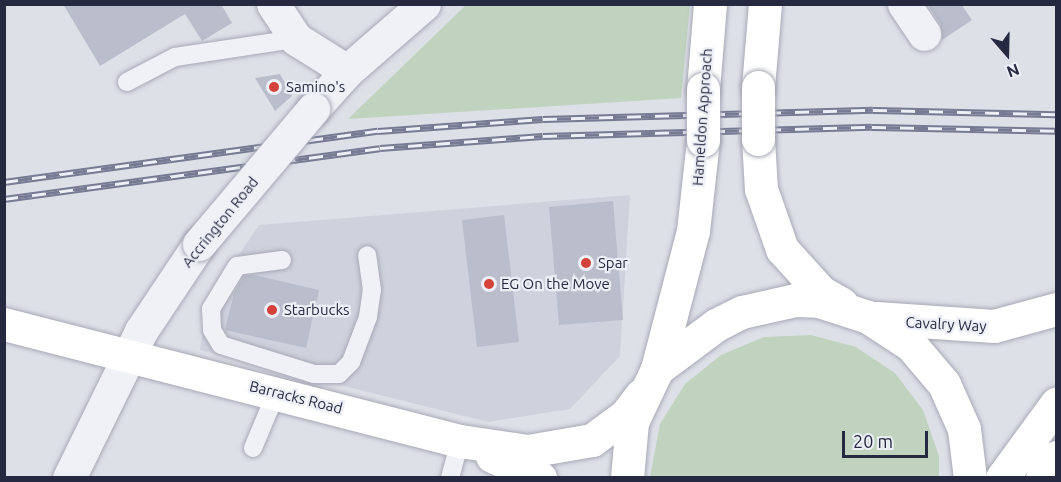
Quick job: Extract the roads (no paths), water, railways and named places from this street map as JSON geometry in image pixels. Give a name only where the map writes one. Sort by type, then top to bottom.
[{"type":"main road","name":"Hameldon Approach","points":[[627,477],[627,442],[649,382],[691,241],[703,140],[703,89],[710,4]]},
{"type":"main road","points":[[765,4],[758,87],[761,189],[782,249],[821,292],[911,345],[944,384],[964,429],[970,477]]},
{"type":"main road","name":"Barracks Road","points":[[4,324],[130,360],[277,391],[460,441],[528,451],[573,446],[609,430],[649,382],[716,325],[770,304],[819,301],[863,315]]},
{"type":"main road","name":"Cavalry Way","points":[[863,315],[994,326],[1056,309]]},
{"type":"main road","points":[[1002,477],[1056,404]]},
{"type":"main road","name":"Barracks Road","points":[[460,441],[540,477]]},
{"type":"main road","points":[[1042,477],[1056,457]]},
{"type":"street","points":[[273,4],[296,39],[347,71]]},
{"type":"street","name":"Accrington Road","points":[[69,477],[130,360],[141,331],[199,244],[347,71],[424,4]]},
{"type":"street","points":[[904,4],[924,34]]},
{"type":"lane","points":[[127,82],[175,57],[296,39]]},
{"type":"lane","points":[[282,260],[237,266],[215,299],[212,330],[221,345],[314,374],[339,374],[351,362],[368,317],[372,290],[367,255]]},
{"type":"lane","points":[[253,448],[277,391]]},
{"type":"lane","points":[[450,477],[460,441]]},
{"type":"railway","points":[[4,182],[378,131],[543,119],[873,110],[1056,114]]},
{"type":"railway","points":[[4,199],[380,148],[543,136],[872,127],[1056,131]]},
{"type":"place","name":"Samino's","points":[[274,87]]},
{"type":"place","name":"Spar","points":[[586,263]]},
{"type":"place","name":"EG On the Move","points":[[489,284]]},
{"type":"place","name":"Starbucks","points":[[272,310]]}]
